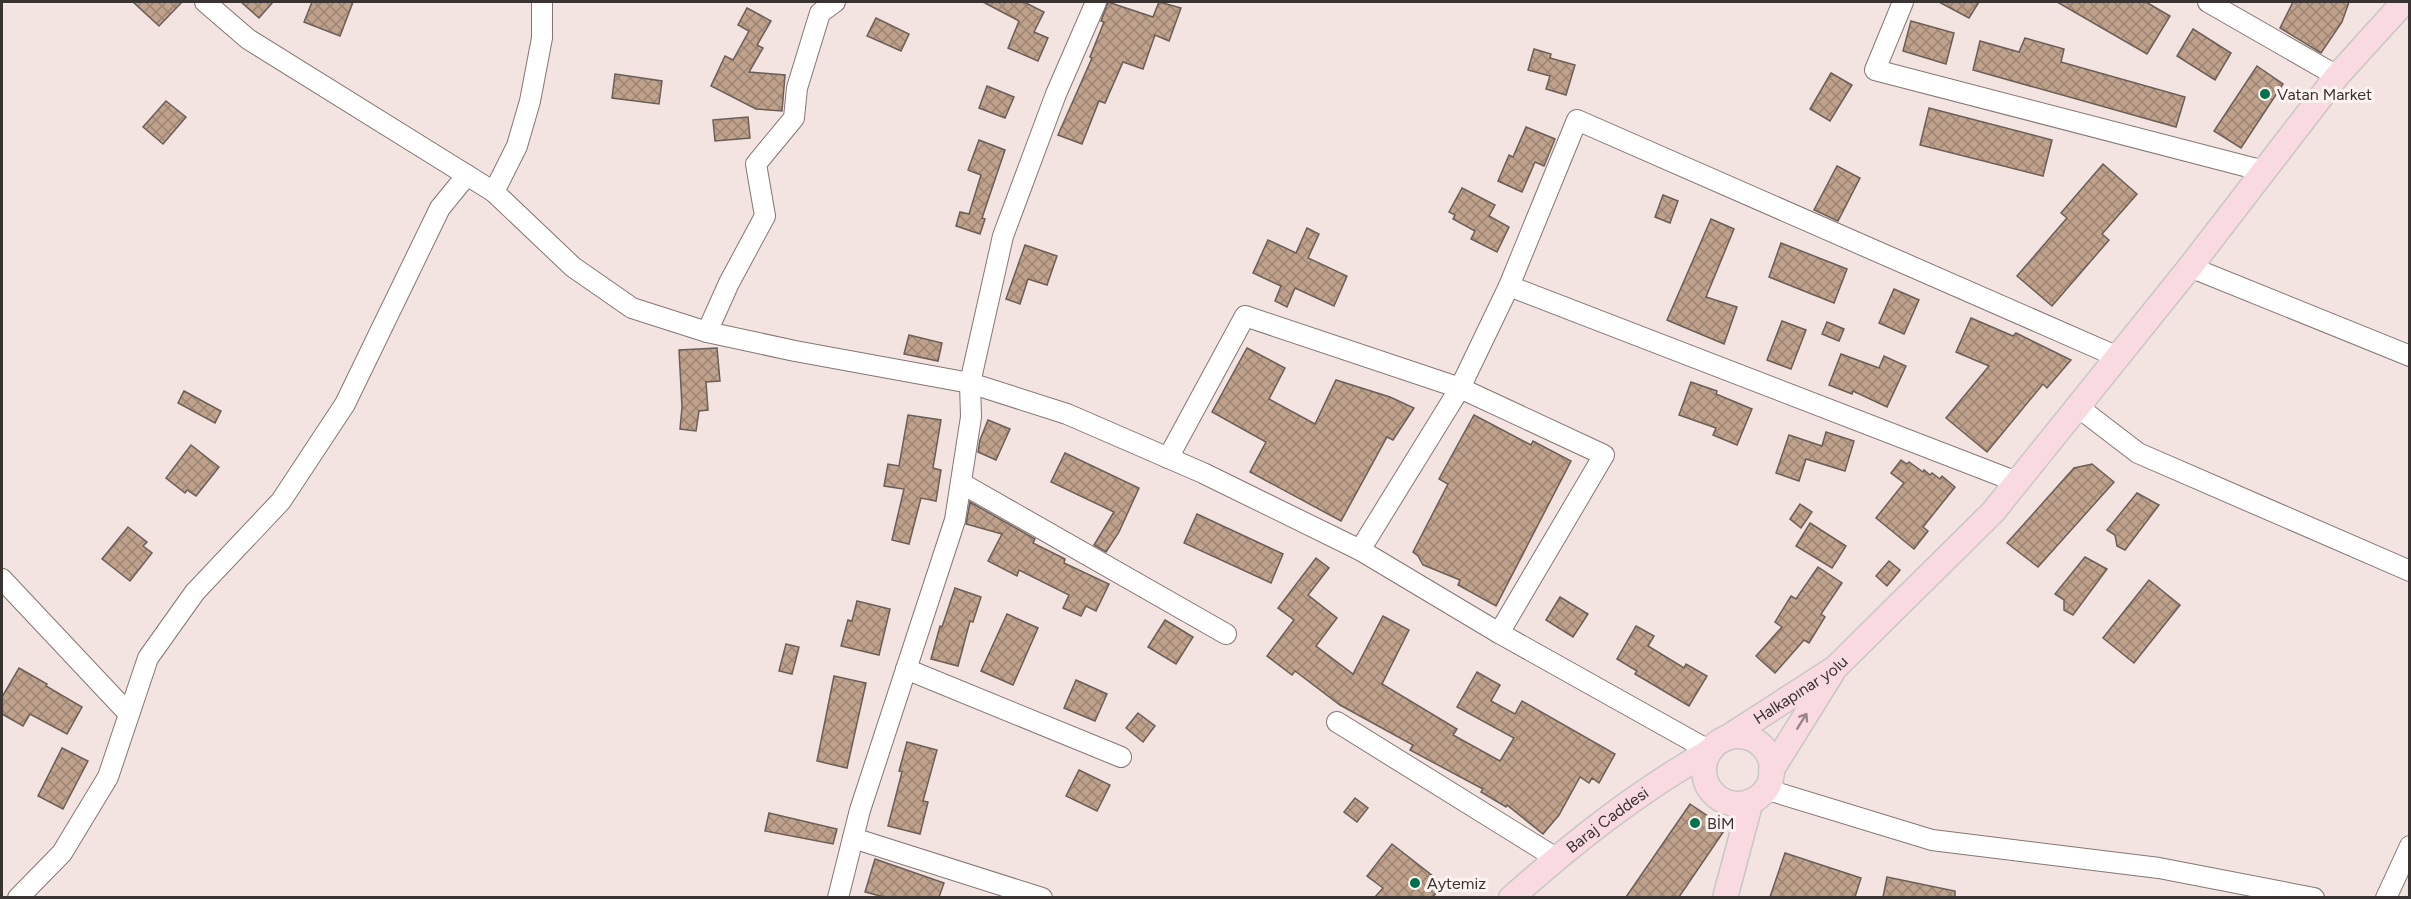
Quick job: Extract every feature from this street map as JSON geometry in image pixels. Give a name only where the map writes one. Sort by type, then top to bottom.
[{"type":"main road","points":[[1835,668],[1993,512],[2190,267],[2337,76],[2404,2]]},
{"type":"main road","name":"Halkapınar yolu","points":[[1717,745],[1835,668]]},
{"type":"main road","name":"Halkapınar yolu","points":[[1725,897],[1763,787],[1835,668]]},
{"type":"main road","points":[[1734,736],[1753,739],[1766,752],[1763,787],[1732,803],[1715,795],[1709,787],[1704,769],[1717,745],[1734,736]]},
{"type":"main road","name":"Baraj Caddesi","points":[[1511,897],[1556,858],[1643,792],[1717,745]]},
{"type":"street","points":[[205,2],[248,39],[494,192],[573,267],[632,308],[708,332],[795,351],[970,383],[1067,414],[1168,458],[1360,550],[1498,633],[1717,745]]},
{"type":"street","points":[[494,192],[518,146],[530,101],[543,38],[542,2]]},
{"type":"street","points":[[708,332],[729,283],[765,216],[756,164],[794,118],[797,88],[820,13],[835,2]]},
{"type":"street","points":[[838,897],[853,838],[955,520],[971,417],[970,383],[1003,236],[1056,94],[1096,2]]},
{"type":"street","points":[[1903,2],[1875,70],[2264,171]]},
{"type":"street","points":[[2208,2],[2337,76]]},
{"type":"street","points":[[1360,550],[1460,388],[1509,286],[1577,120],[2118,357]]},
{"type":"street","points":[[18,897],[62,853],[108,777],[148,658],[195,592],[281,501],[345,404],[440,208],[467,174]]},
{"type":"street","points":[[2190,267],[2409,356]]},
{"type":"street","points":[[1509,286],[2017,482]]},
{"type":"street","points":[[1168,458],[1245,316],[1460,388],[1604,455],[1498,633]]},
{"type":"street","points":[[2078,407],[2138,453],[2409,571]]},
{"type":"street","points":[[961,483],[1226,634]]},
{"type":"street","points":[[2,579],[129,714]]},
{"type":"street","points":[[906,669],[1121,757]]},
{"type":"street","points":[[1337,722],[1556,858]]},
{"type":"street","points":[[1763,787],[1932,840],[2159,868],[2314,897]]},
{"type":"street","points":[[853,838],[1042,897]]},
{"type":"street","points":[[2386,897],[2409,846]]},
{"type":"building","points":[[133,2],[182,2],[159,26]]},
{"type":"building","points":[[241,2],[273,2],[259,18]]},
{"type":"building","points":[[312,2],[353,2],[340,36],[304,22]]},
{"type":"building","points":[[983,2],[1024,2],[1044,12],[1034,32],[1048,38],[1038,61],[1008,48],[1019,21]]},
{"type":"building","points":[[1108,2],[1153,17],[1159,2],[1181,8],[1169,41],[1155,35],[1143,69],[1123,62],[1105,103],[1099,101],[1082,144],[1058,135],[1092,58],[1090,57],[1104,22],[1101,21]]},
{"type":"building","points":[[1939,2],[1979,2],[1969,18]]},
{"type":"building","points":[[2057,2],[2146,2],[2170,16],[2147,54]]},
{"type":"building","points":[[2293,2],[2349,2],[2342,22],[2321,53],[2280,28]]},
{"type":"building","points":[[747,8],[771,21],[757,45],[763,48],[749,72],[785,75],[782,111],[756,109],[711,86],[725,56],[733,60],[749,31],[738,25]]},
{"type":"building","points":[[876,18],[909,34],[901,51],[867,36]]},
{"type":"building","points":[[1911,21],[1954,33],[1946,64],[1903,51]]},
{"type":"building","points":[[2193,29],[2231,53],[2215,80],[2177,56]]},
{"type":"building","points":[[2025,38],[2064,49],[2061,62],[2185,97],[2176,127],[1973,70],[1980,41],[2019,52]]},
{"type":"building","points":[[1534,49],[1551,54],[1550,58],[1575,65],[1566,95],[1546,89],[1550,76],[1528,70]]},
{"type":"building","points":[[2257,66],[2283,84],[2241,148],[2214,131]]},
{"type":"building","points":[[1831,73],[1852,85],[1830,121],[1810,109]]},
{"type":"building","points":[[615,74],[662,81],[659,104],[612,98]]},
{"type":"building","points":[[987,86],[1014,97],[1005,118],[979,108]]},
{"type":"building","points":[[166,101],[186,117],[163,144],[143,127]]},
{"type":"building","points":[[1929,108],[2052,140],[2043,176],[1920,145]]},
{"type":"building","points":[[748,117],[750,138],[715,141],[713,120]]},
{"type":"building","points":[[1526,127],[1555,139],[1544,166],[1535,162],[1522,192],[1498,181],[1509,155],[1513,157]]},
{"type":"building","points":[[979,140],[1005,150],[982,218],[985,219],[980,234],[956,226],[960,212],[969,214],[981,175],[968,170]]},
{"type":"building","points":[[2103,164],[2137,194],[2102,234],[2109,240],[2052,306],[2017,276],[2067,218],[2061,213]]},
{"type":"building","points":[[1837,166],[1860,178],[1838,221],[1814,210]]},
{"type":"building","points":[[1462,188],[1495,205],[1489,216],[1509,227],[1497,252],[1471,239],[1475,231],[1453,219],[1455,215],[1449,212]]},
{"type":"building","points":[[1663,195],[1678,201],[1670,223],[1655,217]]},
{"type":"building","points":[[1711,219],[1734,229],[1706,297],[1737,307],[1724,344],[1667,320]]},
{"type":"building","points":[[1307,228],[1319,234],[1308,258],[1347,276],[1334,306],[1295,288],[1287,307],[1275,301],[1281,286],[1253,273],[1268,240],[1296,253]]},
{"type":"building","points":[[1781,243],[1847,269],[1834,303],[1769,277]]},
{"type":"building","points":[[1025,245],[1057,256],[1047,285],[1028,279],[1020,304],[1006,299]]},
{"type":"building","points":[[1894,289],[1919,300],[1904,334],[1879,323]]},
{"type":"building","points":[[1971,318],[2013,336],[2016,333],[2071,360],[2047,388],[2043,384],[1987,452],[1946,418],[1989,366],[1956,352]]},
{"type":"building","points":[[1782,321],[1806,330],[1791,369],[1767,360]]},
{"type":"building","points":[[1827,322],[1844,329],[1839,341],[1822,334]]},
{"type":"building","points":[[909,335],[942,343],[938,361],[904,354]]},
{"type":"building","points":[[717,348],[720,381],[706,382],[708,410],[699,411],[696,431],[680,429],[682,407],[679,350]]},
{"type":"building","points":[[1247,348],[1285,368],[1269,399],[1315,424],[1336,380],[1390,397],[1414,408],[1393,440],[1387,437],[1341,521],[1250,472],[1266,442],[1212,412]]},
{"type":"building","points":[[1841,354],[1879,368],[1884,356],[1906,366],[1887,407],[1853,391],[1852,394],[1829,385]]},
{"type":"building","points":[[1691,382],[1717,391],[1716,394],[1752,409],[1737,445],[1713,435],[1716,428],[1679,415]]},
{"type":"building","points":[[184,391],[221,411],[215,423],[178,403]]},
{"type":"building","points":[[908,415],[941,420],[933,468],[941,470],[936,501],[921,498],[909,544],[892,540],[904,489],[884,486],[888,464],[899,466]]},
{"type":"building","points":[[1474,415],[1531,445],[1533,441],[1571,461],[1496,606],[1458,585],[1460,580],[1423,565],[1413,552],[1448,484],[1439,479]]},
{"type":"building","points":[[988,420],[1010,429],[996,460],[978,452]]},
{"type":"building","points":[[1826,432],[1854,441],[1845,471],[1806,459],[1799,481],[1776,473],[1789,435],[1822,446]]},
{"type":"building","points":[[191,445],[219,467],[196,496],[187,490],[185,493],[166,478]]},
{"type":"building","points":[[1065,453],[1139,488],[1119,532],[1106,552],[1094,545],[1114,512],[1051,482]]},
{"type":"building","points":[[1901,460],[1907,464],[1909,462],[1930,475],[1932,473],[1940,479],[1942,476],[1955,487],[1923,527],[1928,531],[1914,549],[1876,518],[1904,483],[1891,473]]},
{"type":"building","points":[[2092,464],[2114,482],[2038,567],[2007,543],[2074,468]]},
{"type":"building","points":[[2137,493],[2159,505],[2125,550],[2117,546],[2115,535],[2107,530]]},
{"type":"building","points":[[970,502],[1035,539],[1033,543],[1065,559],[1064,563],[1109,584],[1096,611],[1086,606],[1081,616],[1063,608],[1069,595],[1019,570],[1017,576],[988,561],[1002,534],[966,524]]},
{"type":"building","points":[[1800,504],[1812,512],[1801,528],[1790,519]]},
{"type":"building","points":[[1197,514],[1283,554],[1271,583],[1184,543]]},
{"type":"building","points":[[1810,523],[1846,546],[1832,568],[1796,546]]},
{"type":"building","points":[[128,527],[147,542],[143,546],[152,553],[130,581],[102,559]]},
{"type":"building","points":[[2085,557],[2107,569],[2073,615],[2064,610],[2064,600],[2055,594]]},
{"type":"building","points":[[1316,558],[1329,568],[1308,595],[1337,618],[1316,646],[1353,674],[1383,616],[1409,630],[1382,684],[1457,729],[1453,735],[1500,761],[1514,738],[1457,707],[1477,672],[1500,685],[1491,701],[1515,714],[1522,701],[1615,754],[1599,783],[1592,778],[1589,783],[1580,777],[1559,815],[1543,834],[1507,805],[1506,807],[1481,792],[1483,789],[1410,750],[1413,745],[1340,705],[1295,671],[1292,675],[1267,656],[1294,620],[1278,608]]},
{"type":"building","points":[[1889,561],[1900,570],[1887,586],[1876,576]]},
{"type":"building","points":[[1818,567],[1842,583],[1821,614],[1825,617],[1809,643],[1804,640],[1775,673],[1756,656],[1782,627],[1775,622],[1791,596],[1796,599]]},
{"type":"building","points":[[2149,580],[2180,605],[2134,663],[2103,638]]},
{"type":"building","points":[[955,588],[981,597],[973,622],[970,621],[958,666],[931,659],[940,626],[942,627]]},
{"type":"building","points":[[1560,597],[1588,614],[1573,637],[1546,620]]},
{"type":"building","points":[[857,601],[890,609],[879,655],[841,646],[848,620],[852,621]]},
{"type":"building","points":[[1007,614],[1038,628],[1013,685],[981,671]]},
{"type":"building","points":[[1165,620],[1193,637],[1176,664],[1148,647]]},
{"type":"building","points":[[1636,626],[1654,636],[1648,646],[1684,668],[1686,664],[1707,676],[1689,706],[1635,674],[1637,671],[1617,659]]},
{"type":"building","points":[[786,644],[799,647],[792,674],[779,671]]},
{"type":"building","points":[[19,668],[82,707],[67,734],[30,714],[23,726],[2,714],[2,697]]},
{"type":"building","points":[[834,676],[866,683],[847,768],[817,761]]},
{"type":"building","points":[[1076,680],[1107,694],[1095,721],[1064,708]]},
{"type":"building","points":[[1138,713],[1155,726],[1143,742],[1126,728]]},
{"type":"building","points":[[907,742],[937,750],[923,801],[928,802],[920,834],[888,826]]},
{"type":"building","points":[[62,748],[88,761],[63,809],[38,796]]},
{"type":"building","points":[[1079,770],[1110,785],[1097,811],[1066,796]]},
{"type":"building","points":[[1355,798],[1368,808],[1357,822],[1344,812]]},
{"type":"building","points":[[1690,804],[1726,828],[1679,897],[1626,897]]},
{"type":"building","points":[[769,813],[837,829],[833,844],[765,831]]},
{"type":"building","points":[[1392,844],[1443,884],[1433,897],[1375,897],[1383,888],[1367,876]]},
{"type":"building","points":[[1785,853],[1861,878],[1855,897],[1770,897]]},
{"type":"building","points":[[875,859],[944,883],[939,897],[884,897],[865,892]]},
{"type":"building","points":[[1887,877],[1955,891],[1955,897],[1883,897]]},
{"type":"place","name":"Vatan Market","points":[[2265,94]]},
{"type":"place","name":"BİM","points":[[1695,823]]},
{"type":"place","name":"Aytemiz","points":[[1415,883]]}]
